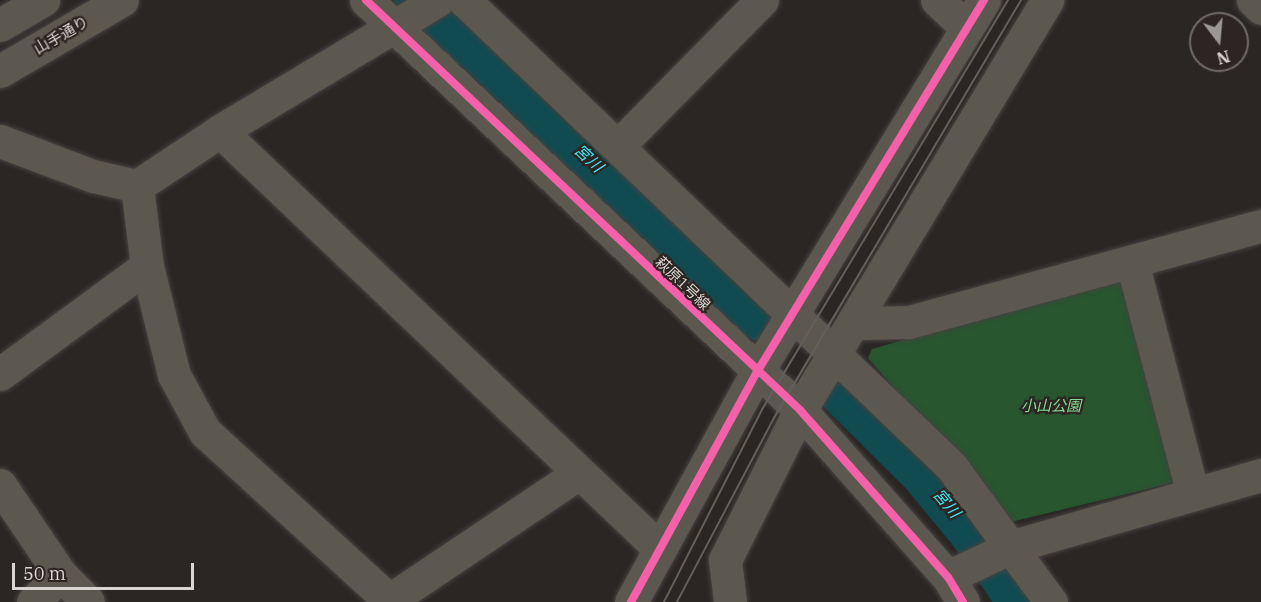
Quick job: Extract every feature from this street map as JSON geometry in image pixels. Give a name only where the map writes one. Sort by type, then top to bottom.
[{"type":"street","points":[[0,25],[43,0]]},
{"type":"street","name":"山手通り","points":[[0,71],[122,0]]},
{"type":"street","name":"萩原1号線","points":[[366,0],[402,24],[757,372],[800,410],[956,590]]},
{"type":"street","points":[[0,141],[93,176],[137,186],[220,131],[402,24],[438,0]]},
{"type":"street","points":[[464,0],[835,352],[951,466],[1013,546],[1051,602]]},
{"type":"street","points":[[618,146],[762,0]]},
{"type":"street","points":[[937,0],[967,28]]},
{"type":"street","points":[[632,602],[658,547],[757,372],[984,0]]},
{"type":"street","points":[[730,602],[725,560],[800,410],[1047,0]]},
{"type":"street","points":[[1253,0],[1261,8]]},
{"type":"street","points":[[220,131],[658,547]]},
{"type":"street","points":[[137,186],[147,266],[174,375],[205,432],[387,600],[579,472]]},
{"type":"street","points":[[857,318],[865,323],[909,322],[1261,226]]},
{"type":"street","points":[[1132,262],[1193,494]]},
{"type":"street","points":[[0,374],[147,266]]},
{"type":"street","points":[[956,590],[1013,546],[1261,476]]},
{"type":"street","points":[[0,485],[61,575],[88,602]]},
{"type":"street","points":[[33,602],[61,575]]},
{"type":"green space","name":"小山公園","points":[[1119,278],[1127,283],[1179,471],[1172,483],[1011,522],[868,358],[872,349]]},
{"type":"waterway","name":"宮川","points":[[416,0],[482,56],[759,319]]},
{"type":"waterway","name":"宮川","points":[[837,389],[921,472],[973,535],[1019,602]]},
{"type":"tram line","points":[[664,602],[763,408],[1008,0]]},
{"type":"tram line","points":[[677,602],[774,418],[1021,0]]},
{"type":"cycle path","points":[[366,0],[800,410],[948,577],[963,602]]},
{"type":"cycle path","points":[[631,602],[757,372],[984,0]]}]
